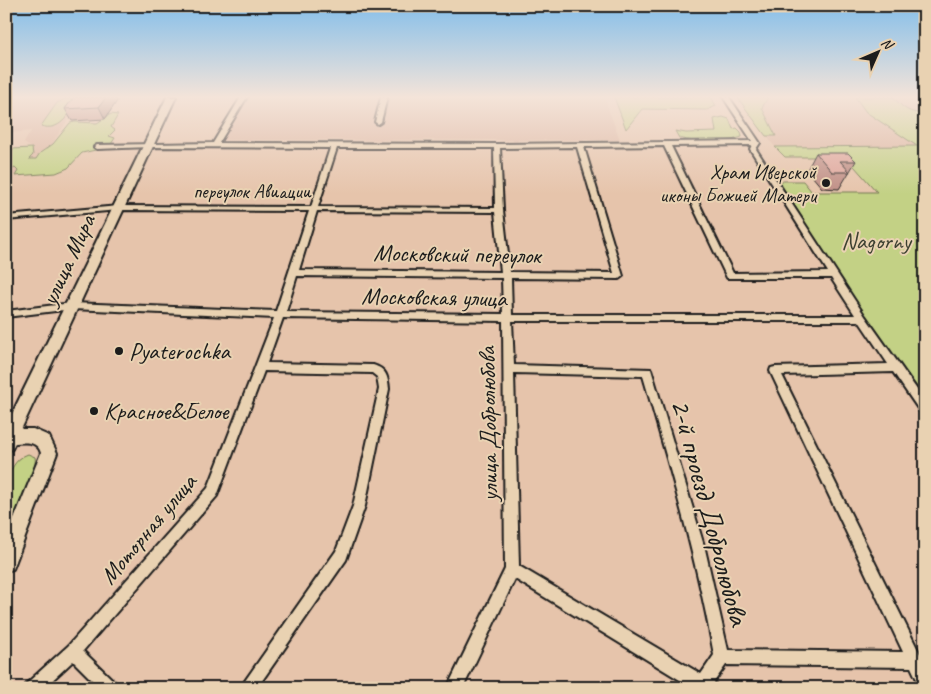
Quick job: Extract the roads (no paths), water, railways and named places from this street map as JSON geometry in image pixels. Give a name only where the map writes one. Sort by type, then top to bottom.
[{"type":"main road","name":"улица Мира","points":[[8,439],[156,129]]},
{"type":"street","points":[[215,145],[224,129]]},
{"type":"street","points":[[748,129],[757,143]]},
{"type":"street","points":[[97,146],[149,144],[496,146],[757,143]]},
{"type":"street","points":[[757,143],[753,149],[862,318],[925,410]]},
{"type":"street","name":"Моторная улица","points":[[32,688],[73,651],[213,492],[280,315],[334,145]]},
{"type":"street","name":"Московский переулок","points":[[294,273],[619,276],[580,145]]},
{"type":"street","points":[[667,145],[730,276],[834,275]]},
{"type":"street","name":"улица Добролюбова","points":[[456,688],[512,570],[510,369],[506,275],[499,210],[496,146]]},
{"type":"street","name":"переулок Авиации","points":[[6,218],[119,208],[499,210]]},
{"type":"street","name":"Московская улица","points":[[6,314],[72,306],[280,315],[507,318],[862,318]]},
{"type":"street","points":[[248,688],[341,555],[359,506],[384,389],[384,376],[374,370],[260,367]]},
{"type":"street","points":[[896,368],[775,371],[925,681]]},
{"type":"street","name":"2-й проезд Добролюбова","points":[[510,369],[647,372],[706,575],[722,657],[704,686]]},
{"type":"street","points":[[6,562],[49,453],[48,445],[44,440],[36,437],[8,439]]},
{"type":"street","points":[[512,570],[704,686]]},
{"type":"street","points":[[73,651],[111,688]]},
{"type":"street","points":[[722,657],[914,660]]},
{"type":"place","name":"Храм Иверской иконы Божией Матери","points":[[826,183]]},
{"type":"place","name":"Pyaterochka","points":[[119,351]]},
{"type":"place","name":"Красное&Белое","points":[[94,411]]},
{"type":"park label","name":"Nagorny","points":[[876,241]]}]
